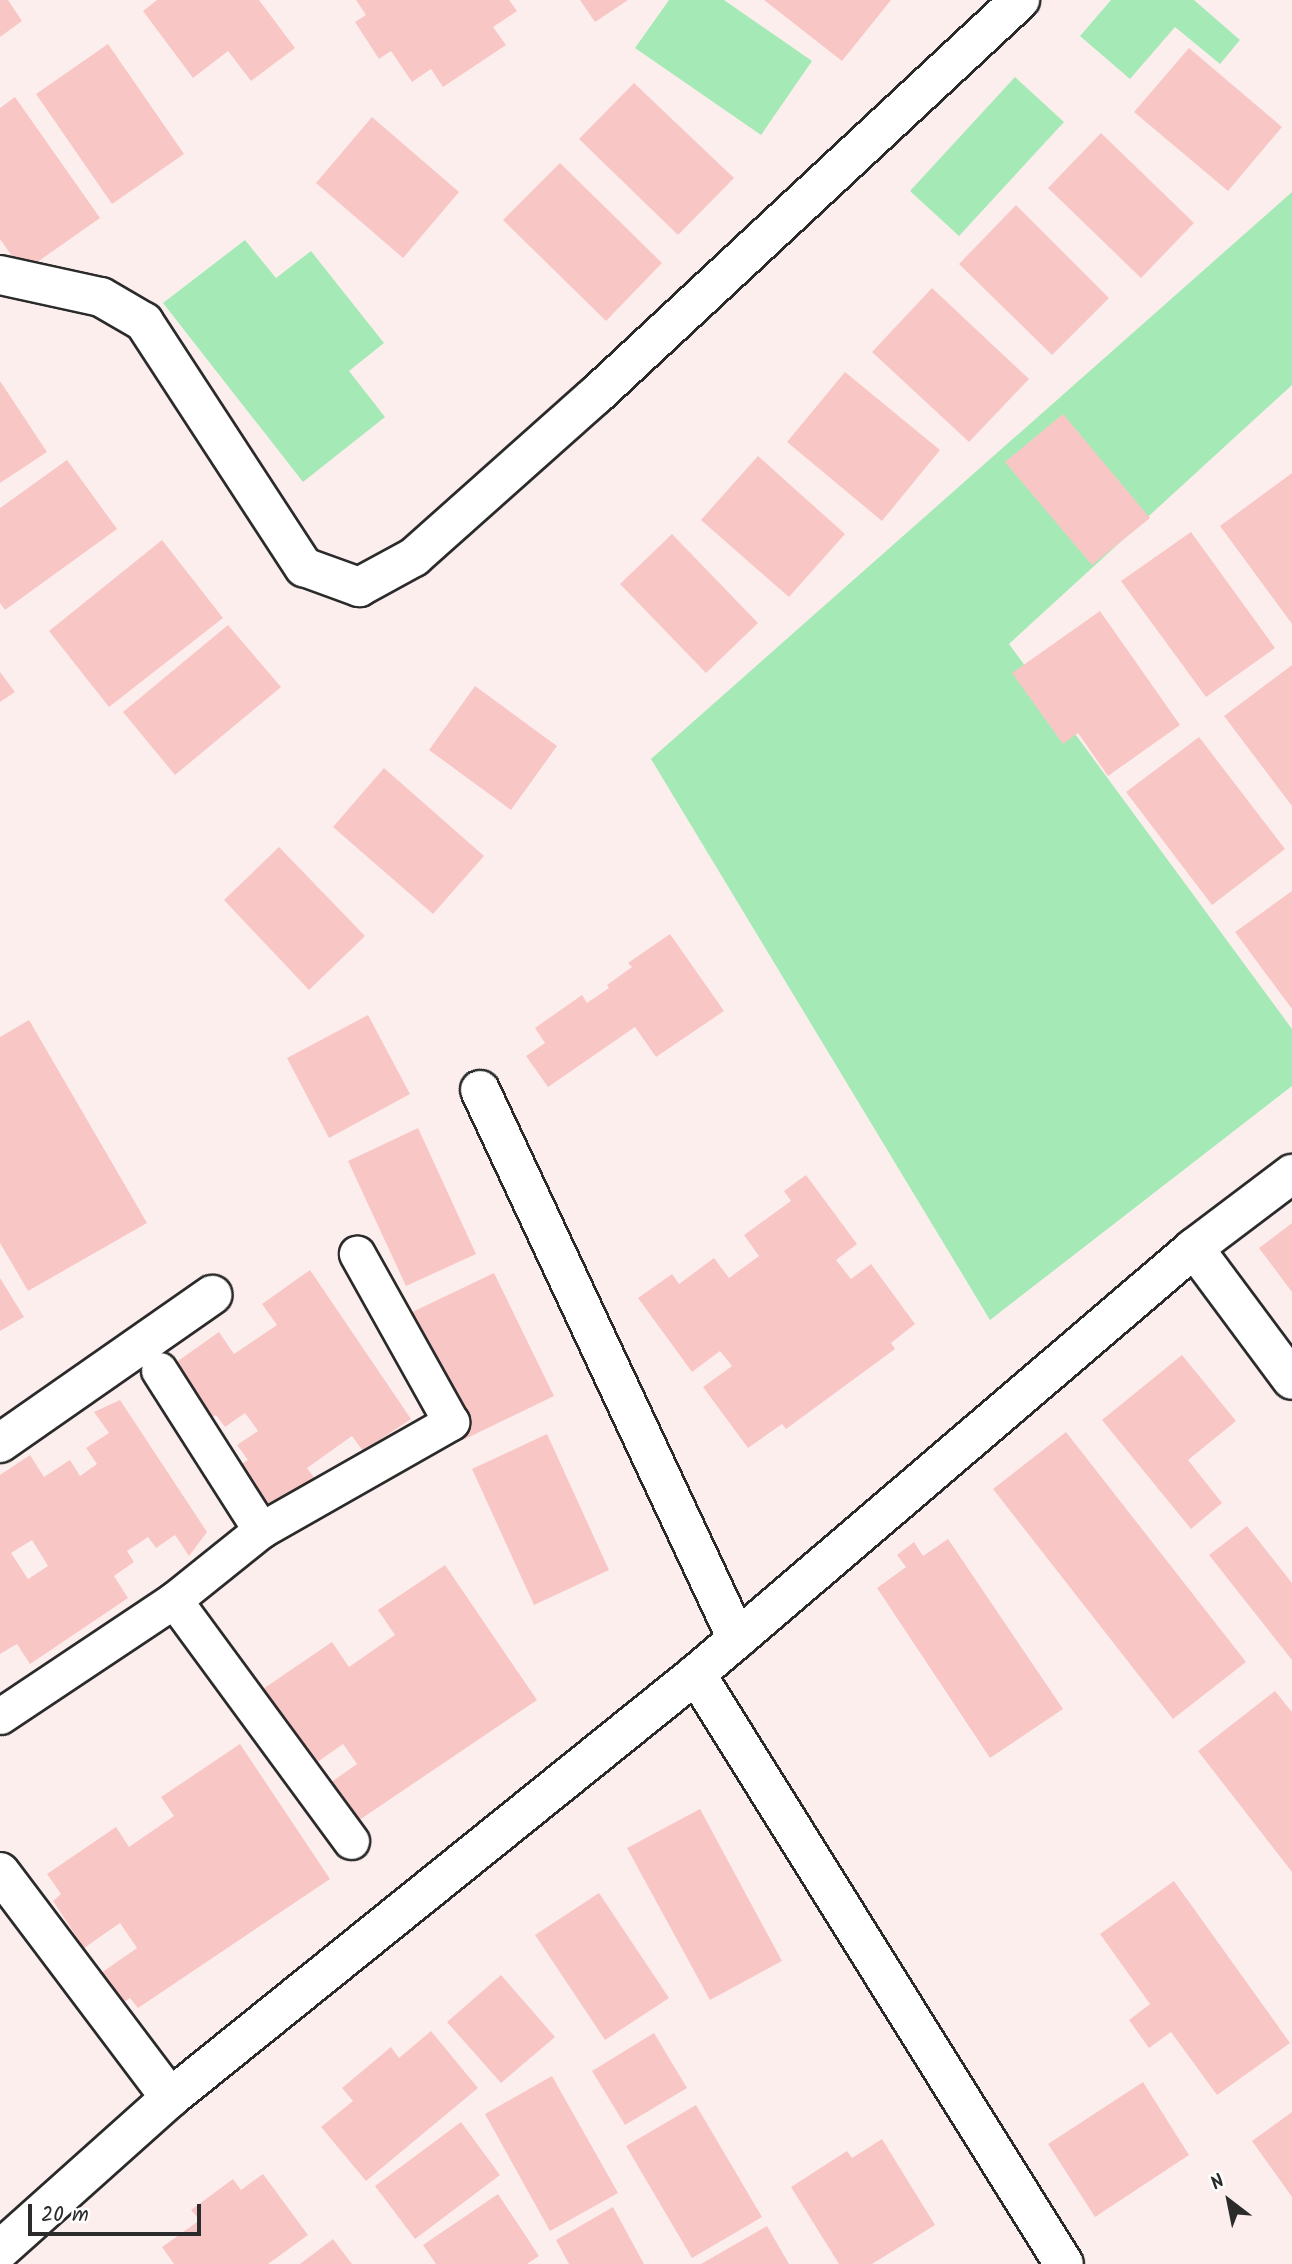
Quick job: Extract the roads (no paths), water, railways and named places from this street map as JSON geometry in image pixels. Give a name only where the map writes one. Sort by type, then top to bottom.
[{"type":"street","points":[[0,275],[101,297],[144,322],[304,567],[359,587],[414,557],[585,405],[1020,0]]},
{"type":"street","points":[[480,1090],[737,1639]]},
{"type":"street","points":[[0,2250],[170,2098],[695,1674],[1194,1248],[1292,1174]]},
{"type":"street","points":[[1194,1248],[1292,1380]]},
{"type":"street","points":[[0,1443],[212,1295]]},
{"type":"street","points":[[695,1674],[1065,2264]]},
{"type":"street","points":[[0,1872],[170,2098]]},
{"type":"lane","points":[[0,1716],[174,1600],[261,1530],[451,1422],[357,1254]]},
{"type":"lane","points":[[159,1370],[261,1530]]},
{"type":"lane","points":[[174,1600],[351,1841]]}]
